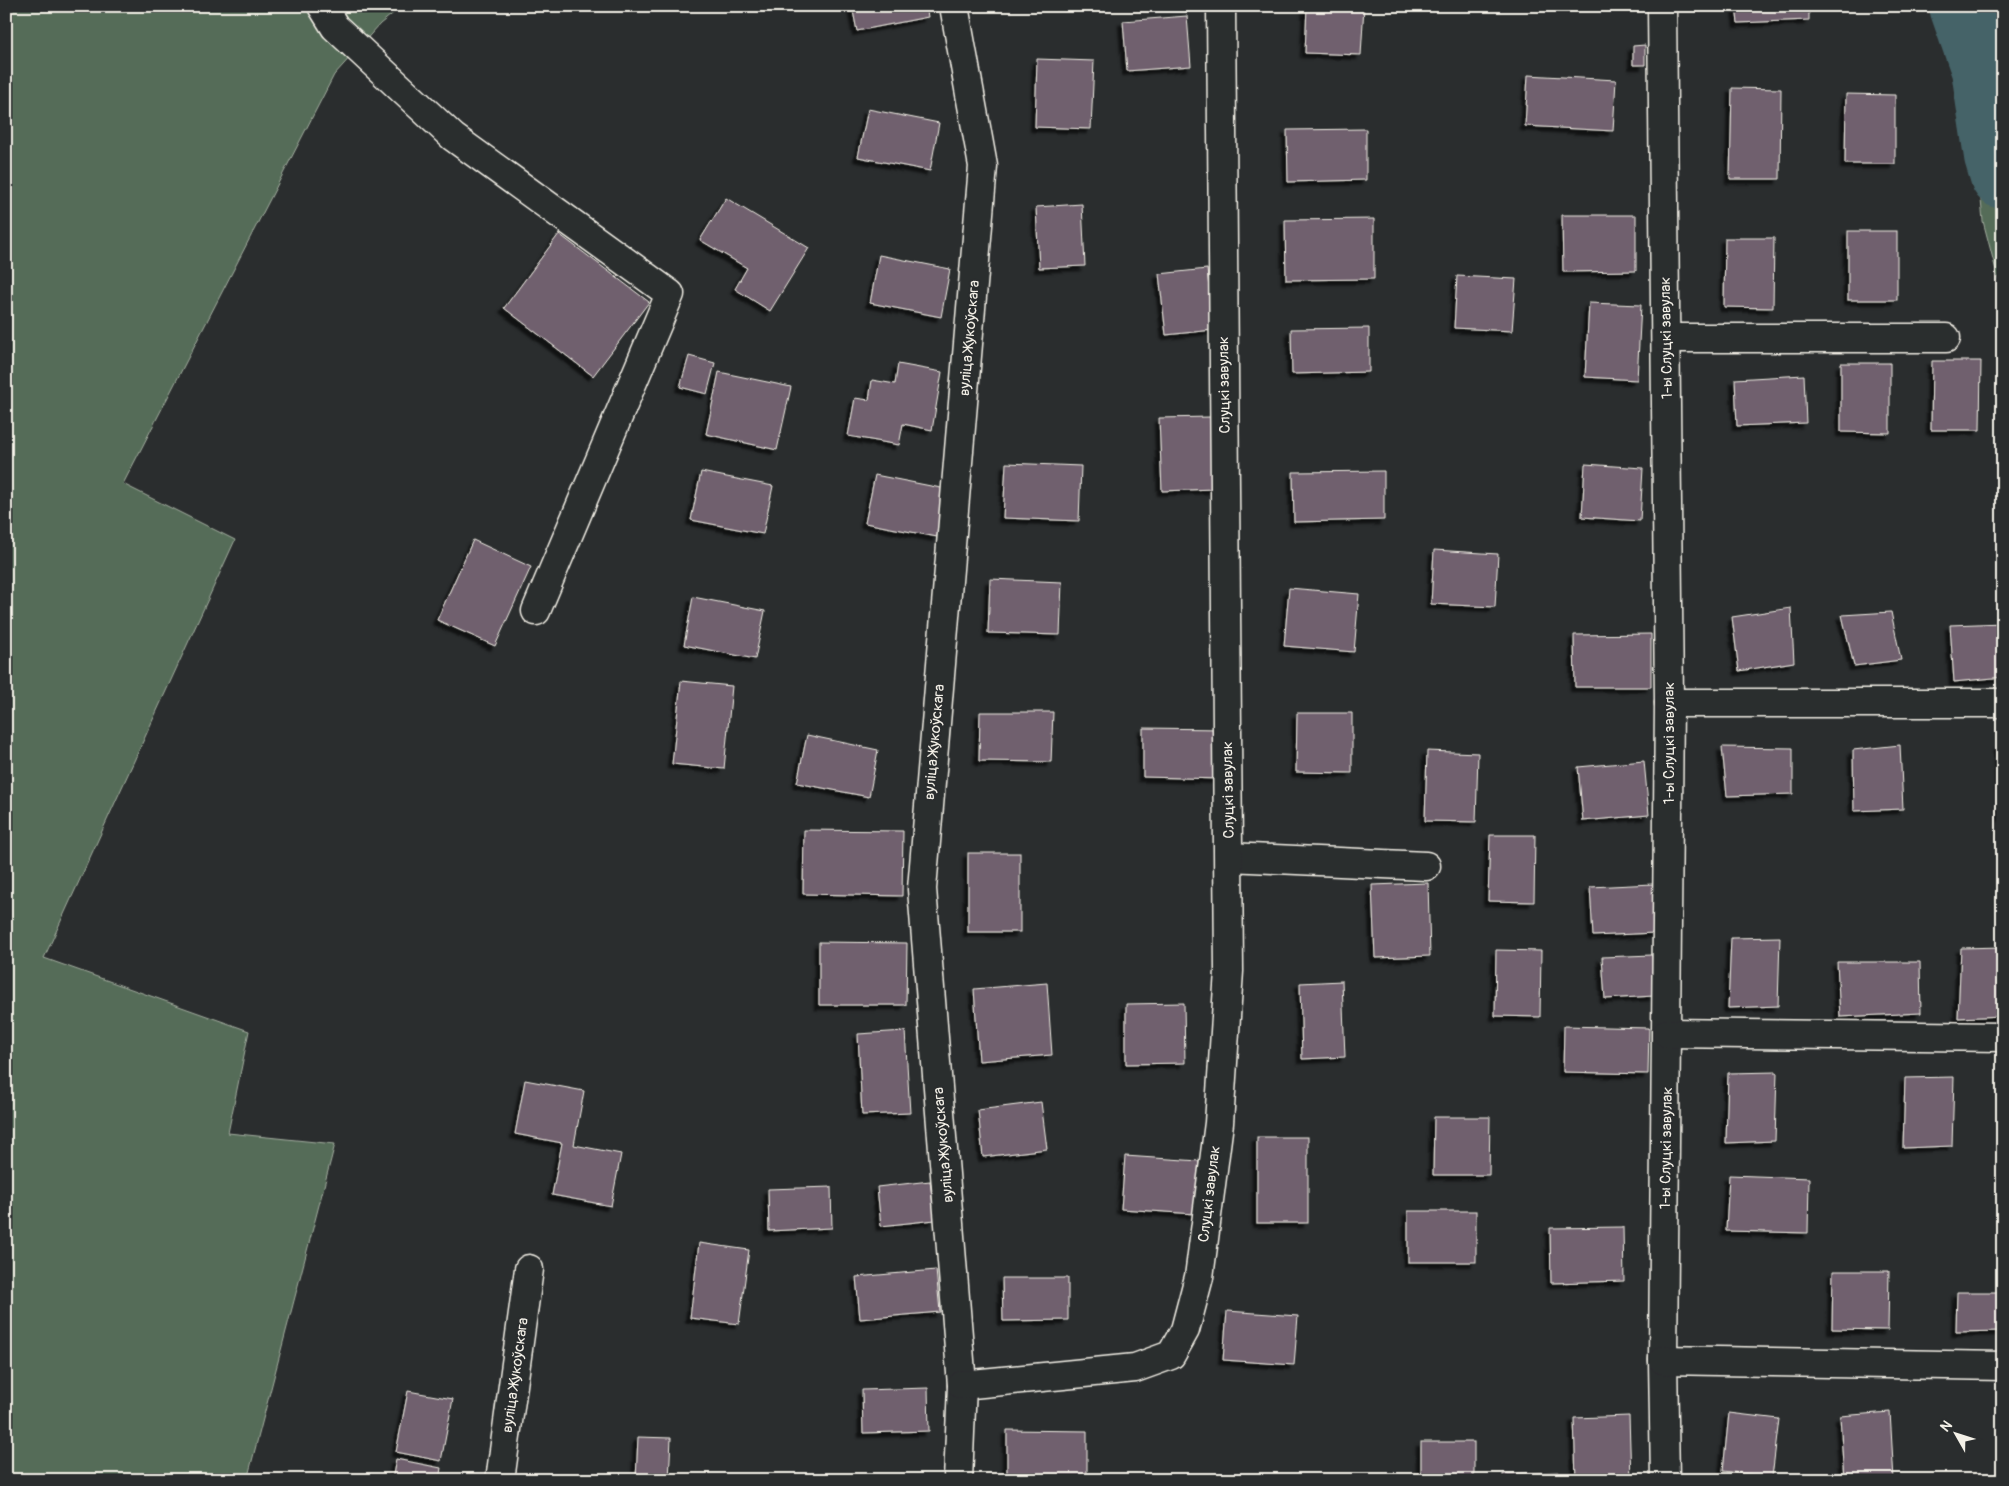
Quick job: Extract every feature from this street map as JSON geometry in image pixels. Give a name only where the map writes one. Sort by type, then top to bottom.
[{"type":"street","points":[[322,6],[335,27],[454,137],[670,294],[536,611]]},
{"type":"street","name":"вуліца Жукоўскага","points":[[954,6],[983,166],[922,889],[962,1385],[958,1480]]},
{"type":"street","name":"Слуцкі завулак","points":[[962,1385],[1135,1368],[1171,1356],[1185,1330],[1198,1277],[1219,1123],[1229,971],[1221,6]]},
{"type":"street","name":"1-ы Слуцкі завулак","points":[[1662,6],[1669,703],[1663,1360],[1665,1480]]},
{"type":"street","points":[[1666,338],[1946,338]]},
{"type":"street","points":[[1669,703],[2003,702]]},
{"type":"street","points":[[1229,857],[1426,866]]},
{"type":"street","points":[[1667,1033],[2003,1037]]},
{"type":"street","name":"вуліца Жукоўскага","points":[[500,1480],[529,1269]]},
{"type":"street","points":[[1663,1360],[2003,1366]]},
{"type":"green space","points":[[6,6],[402,6],[380,24],[334,75],[123,484],[235,540],[44,958],[249,1031],[228,1133],[335,1144],[247,1480],[6,1480]]},
{"type":"green space","points":[[2003,143],[2003,297],[1983,221],[1977,158]]},
{"type":"building","points":[[852,6],[926,6],[928,17],[857,31]]},
{"type":"building","points":[[1307,6],[1364,6],[1361,55],[1305,53]]},
{"type":"building","points":[[1736,6],[1809,6],[1809,20],[1738,23]]},
{"type":"building","points":[[1187,16],[1191,66],[1127,71],[1123,21]]},
{"type":"building","points":[[1645,45],[1645,65],[1633,65],[1633,46]]},
{"type":"building","points":[[1037,59],[1094,61],[1091,129],[1035,127]]},
{"type":"building","points":[[1528,75],[1616,80],[1613,131],[1525,126]]},
{"type":"building","points":[[1732,88],[1781,89],[1780,179],[1730,179]]},
{"type":"building","points":[[1846,94],[1895,95],[1895,164],[1845,164]]},
{"type":"building","points":[[868,109],[939,123],[930,171],[858,157]]},
{"type":"building","points":[[1366,129],[1366,180],[1288,182],[1287,130]]},
{"type":"building","points":[[726,198],[809,248],[770,311],[735,289],[747,268],[700,240]]},
{"type":"building","points":[[1082,204],[1085,266],[1039,268],[1036,207]]},
{"type":"building","points":[[1562,215],[1636,215],[1636,271],[1563,272]]},
{"type":"building","points":[[1374,219],[1374,279],[1286,280],[1285,220]]},
{"type":"building","points":[[1848,231],[1897,231],[1897,300],[1848,300]]},
{"type":"building","points":[[559,234],[649,302],[593,376],[504,308]]},
{"type":"building","points":[[1725,238],[1774,238],[1773,308],[1724,307]]},
{"type":"building","points":[[879,255],[950,269],[941,317],[870,303]]},
{"type":"building","points":[[1207,269],[1213,330],[1166,335],[1159,274]]},
{"type":"building","points":[[1457,276],[1516,279],[1512,331],[1454,328]]},
{"type":"building","points":[[1589,303],[1641,305],[1637,380],[1585,377]]},
{"type":"building","points":[[1369,328],[1369,372],[1292,374],[1291,329]]},
{"type":"building","points":[[689,356],[715,363],[707,394],[680,387]]},
{"type":"building","points":[[1932,361],[1981,361],[1980,430],[1931,430]]},
{"type":"building","points":[[1841,363],[1890,363],[1890,433],[1841,432]]},
{"type":"building","points":[[898,364],[942,372],[932,430],[903,424],[899,445],[848,436],[855,398],[869,400],[872,380],[895,384]]},
{"type":"building","points":[[719,372],[791,387],[777,450],[706,434]]},
{"type":"building","points":[[1804,375],[1806,423],[1737,426],[1735,379]]},
{"type":"building","points":[[1211,417],[1214,489],[1162,491],[1159,418]]},
{"type":"building","points":[[1006,463],[1081,466],[1079,521],[1003,518]]},
{"type":"building","points":[[1585,464],[1643,468],[1640,521],[1582,517]]},
{"type":"building","points":[[1384,471],[1384,520],[1294,522],[1293,472]]},
{"type":"building","points":[[701,472],[773,486],[763,534],[691,520]]},
{"type":"building","points":[[875,475],[946,489],[937,537],[865,523]]},
{"type":"building","points":[[473,540],[531,567],[495,646],[437,620]]},
{"type":"building","points":[[1434,550],[1498,554],[1495,607],[1431,604]]},
{"type":"building","points":[[990,579],[1062,582],[1060,635],[988,633]]},
{"type":"building","points":[[1289,588],[1359,594],[1354,652],[1284,646]]},
{"type":"building","points":[[693,597],[765,611],[755,659],[684,645]]},
{"type":"building","points":[[1791,608],[1794,662],[1739,671],[1732,617]]},
{"type":"building","points":[[1891,612],[1901,660],[1854,666],[1842,615]]},
{"type":"building","points":[[2003,623],[2003,677],[1954,682],[1950,625]]},
{"type":"building","points":[[1651,634],[1651,687],[1575,687],[1574,635]]},
{"type":"building","points":[[681,681],[732,686],[724,769],[672,764]]},
{"type":"building","points":[[980,712],[1053,712],[1051,762],[979,761]]},
{"type":"building","points":[[1297,713],[1352,713],[1352,773],[1296,772]]},
{"type":"building","points":[[1143,728],[1222,729],[1221,779],[1143,777]]},
{"type":"building","points":[[807,735],[878,750],[869,797],[797,783]]},
{"type":"building","points":[[1900,745],[1903,809],[1854,811],[1853,750]]},
{"type":"building","points":[[1998,746],[2003,746],[2003,817],[2002,817]]},
{"type":"building","points":[[1722,747],[1793,748],[1793,794],[1727,796]]},
{"type":"building","points":[[1427,751],[1478,753],[1476,822],[1425,821]]},
{"type":"building","points":[[1644,761],[1649,815],[1583,821],[1578,767]]},
{"type":"building","points":[[804,830],[903,831],[902,896],[803,894]]},
{"type":"building","points":[[1490,835],[1535,835],[1534,902],[1488,901]]},
{"type":"building","points":[[968,853],[1020,853],[1020,932],[968,932]]},
{"type":"building","points":[[1428,883],[1430,956],[1375,958],[1372,885]]},
{"type":"building","points":[[1653,884],[1655,933],[1593,936],[1590,887]]},
{"type":"building","points":[[1780,937],[1778,1006],[1728,1008],[1731,938]]},
{"type":"building","points":[[819,942],[907,943],[906,1005],[819,1005]]},
{"type":"building","points":[[2003,947],[2003,1016],[1958,1018],[1961,948]]},
{"type":"building","points":[[1496,950],[1541,951],[1540,1017],[1495,1016]]},
{"type":"building","points":[[1652,955],[1654,996],[1605,999],[1602,957]]},
{"type":"building","points":[[1837,962],[1920,962],[1921,1013],[1840,1017]]},
{"type":"building","points":[[1342,981],[1345,1057],[1302,1059],[1300,983]]},
{"type":"building","points":[[1047,983],[1052,1055],[979,1061],[974,989]]},
{"type":"building","points":[[1184,1003],[1185,1063],[1126,1064],[1126,1004]]},
{"type":"building","points":[[1564,1026],[1649,1028],[1648,1074],[1563,1072]]},
{"type":"building","points":[[905,1031],[910,1113],[862,1115],[858,1034]]},
{"type":"building","points":[[1777,1072],[1775,1141],[1726,1143],[1728,1073]]},
{"type":"building","points":[[1954,1077],[1952,1146],[1903,1148],[1905,1078]]},
{"type":"building","points":[[525,1080],[584,1091],[574,1145],[621,1154],[611,1206],[552,1195],[562,1143],[515,1134]]},
{"type":"building","points":[[1041,1102],[1047,1149],[983,1157],[978,1110]]},
{"type":"building","points":[[1434,1117],[1490,1117],[1489,1175],[1433,1175]]},
{"type":"building","points":[[1257,1137],[1308,1137],[1308,1223],[1257,1223]]},
{"type":"building","points":[[1125,1156],[1199,1161],[1195,1214],[1121,1209]]},
{"type":"building","points":[[1729,1175],[1809,1178],[1808,1233],[1726,1231]]},
{"type":"building","points":[[930,1181],[935,1220],[881,1226],[877,1187]]},
{"type":"building","points":[[831,1187],[832,1228],[769,1231],[768,1189]]},
{"type":"building","points":[[1408,1211],[1476,1211],[1476,1262],[1408,1262]]},
{"type":"building","points":[[1623,1227],[1624,1281],[1551,1283],[1550,1228]]},
{"type":"building","points":[[699,1243],[749,1250],[739,1324],[690,1318]]},
{"type":"building","points":[[936,1270],[940,1312],[860,1319],[856,1277]]},
{"type":"building","points":[[1833,1271],[1889,1271],[1888,1330],[1832,1329]]},
{"type":"building","points":[[1002,1278],[1068,1278],[1068,1320],[1003,1321]]},
{"type":"building","points":[[1957,1292],[2003,1292],[2003,1331],[1956,1332]]},
{"type":"building","points":[[1227,1311],[1298,1316],[1294,1365],[1223,1360]]},
{"type":"building","points":[[928,1388],[929,1431],[863,1433],[862,1390]]},
{"type":"building","points":[[408,1391],[453,1399],[441,1461],[396,1452]]},
{"type":"building","points":[[1890,1412],[1894,1480],[1844,1480],[1840,1416]]},
{"type":"building","points":[[1729,1413],[1779,1419],[1772,1477],[1723,1471]]},
{"type":"building","points":[[1629,1416],[1631,1480],[1576,1480],[1574,1418]]},
{"type":"building","points":[[1007,1430],[1087,1431],[1087,1477],[1007,1476]]},
{"type":"building","points":[[638,1437],[671,1438],[669,1480],[636,1480]]},
{"type":"building","points":[[1421,1442],[1474,1442],[1474,1480],[1421,1480]]},
{"type":"building","points":[[396,1459],[441,1468],[439,1480],[392,1480]]},
{"type":"building","points":[[1558,1472],[1558,1480],[1503,1480],[1503,1474]]},
{"type":"waterway","points":[[1962,6],[1984,69],[1997,156],[2003,176]]}]
